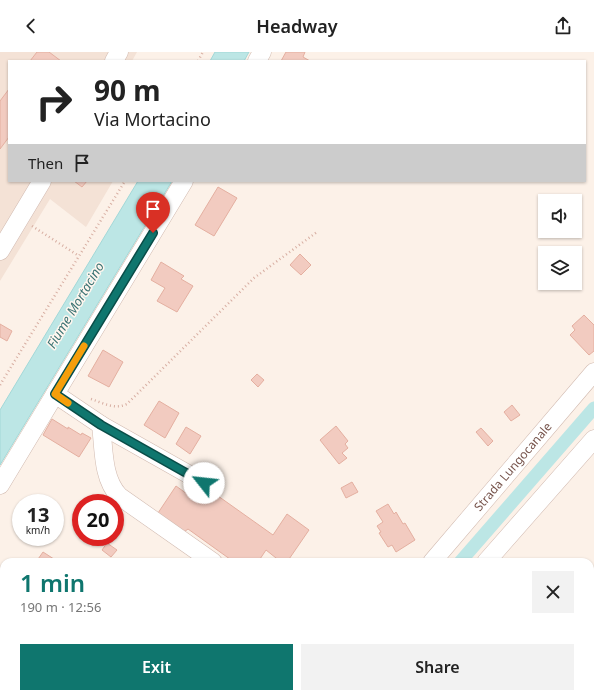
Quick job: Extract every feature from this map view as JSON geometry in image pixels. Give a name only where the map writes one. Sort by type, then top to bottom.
[{"type":"street","points":[[0,251],[41,182]]},
{"type":"street","points":[[0,485],[183,182]]},
{"type":"street","name":"Strada Lungocanale","points":[[435,558],[594,372]]},
{"type":"street","points":[[55,394],[101,425],[204,483]]},
{"type":"street","points":[[101,425],[108,476],[115,491],[123,499],[207,558]]},
{"type":"street","points":[[490,558],[594,439]]},
{"type":"path","points":[[0,385],[124,182]]},
{"type":"path","points":[[20,218],[79,256]]},
{"type":"path","points":[[86,397],[116,407],[127,404],[254,278],[317,232]]},
{"type":"shaded area","points":[[0,52],[137,52],[133,60],[8,60],[8,182],[112,182],[86,227],[50,199],[0,281]]},
{"type":"water","points":[[215,52],[249,52],[245,60],[211,60]]},
{"type":"water","name":"Fiume Mortacino","points":[[137,182],[171,182],[0,465],[0,410]]},
{"type":"building","points":[[37,52],[49,52],[60,60],[31,60]]},
{"type":"building","points":[[286,52],[305,52],[303,57],[308,60],[282,60]]},
{"type":"building","points":[[8,90],[8,138],[0,149],[0,101]]},
{"type":"building","points":[[75,182],[86,182],[82,187]]},
{"type":"building","points":[[218,187],[237,198],[214,236],[195,225]]},
{"type":"building","points":[[300,254],[311,265],[301,275],[290,265]]},
{"type":"building","points":[[161,262],[184,276],[181,279],[193,286],[177,312],[157,301],[165,288],[151,280]]},
{"type":"building","points":[[584,315],[594,325],[594,351],[589,355],[570,335],[575,330],[572,326]]},
{"type":"building","points":[[0,324],[12,331],[7,341],[0,337]]},
{"type":"building","points":[[103,350],[123,362],[109,387],[88,376]]},
{"type":"building","points":[[257,374],[264,380],[258,387],[251,380]]},
{"type":"building","points":[[159,401],[179,413],[165,438],[144,425]]},
{"type":"building","points":[[512,405],[520,415],[511,421],[504,412]]},
{"type":"building","points":[[52,419],[68,429],[68,427],[81,435],[82,433],[91,438],[79,457],[43,435]]},
{"type":"building","points":[[336,426],[348,441],[345,444],[348,448],[342,453],[347,458],[339,464],[320,440]]},
{"type":"building","points":[[186,427],[201,436],[190,454],[176,444]]},
{"type":"building","points":[[481,428],[493,441],[488,446],[476,432]]},
{"type":"building","points":[[352,482],[358,492],[346,498],[341,488]]},
{"type":"building","points":[[176,486],[201,504],[211,491],[273,535],[287,514],[309,530],[290,558],[276,558],[266,550],[261,558],[228,558],[188,529],[184,532],[158,513]]},
{"type":"building","points":[[388,504],[394,514],[396,512],[403,524],[405,523],[415,540],[396,552],[392,545],[388,547],[379,533],[381,532],[377,526],[383,522],[376,511]]},
{"type":"building","points":[[105,546],[111,546],[117,550],[111,557],[102,550]]},
{"type":"building","points":[[43,552],[52,558],[39,558]]},
{"type":"waterway","points":[[463,558],[594,408]]},
{"type":"slow traffic","points":[[68,403],[55,394],[84,346]]},
{"type":"route","points":[[153,233],[55,394],[119,436],[204,483]]}]
